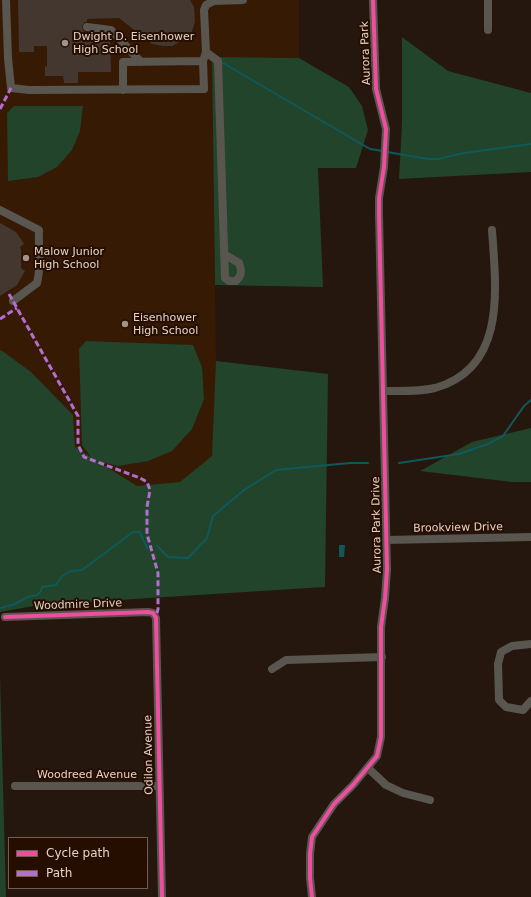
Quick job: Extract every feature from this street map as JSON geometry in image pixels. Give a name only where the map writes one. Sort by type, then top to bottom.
[{"type":"street","points":[[6,0],[8,58],[11,88],[29,90],[204,89],[203,61],[206,52],[204,10],[206,5],[214,1],[243,0]]},
{"type":"street","name":"Aurora Park","points":[[373,0],[376,89],[386,129]]},
{"type":"street","points":[[488,0],[488,30]]},
{"type":"street","points":[[87,27],[111,30],[140,62]]},
{"type":"street","points":[[206,52],[218,61],[224,254]]},
{"type":"street","points":[[124,90],[123,62],[203,61]]},
{"type":"street","name":"Aurora Park Drive","points":[[312,897],[310,854],[312,837],[334,804],[353,785],[377,756],[382,737],[381,627],[387,581],[378,214],[384,167],[386,129]]},
{"type":"street","points":[[0,210],[39,230],[38,243],[41,260],[37,283],[13,301]]},
{"type":"street","points":[[383,391],[410,391],[433,388],[452,382],[463,376],[474,365],[483,350],[493,321],[494,279],[492,230]]},
{"type":"street","name":"Brookview Drive","points":[[386,540],[531,537]]},
{"type":"street","name":"Woodmire Drive","points":[[5,617],[153,613]]},
{"type":"street","name":"Odilon Avenue","points":[[153,613],[156,618],[162,897]]},
{"type":"street","points":[[531,644],[512,646],[501,652],[498,664],[499,700],[506,707],[523,710],[531,701]]},
{"type":"street","points":[[272,669],[286,660],[382,657]]},
{"type":"street","points":[[368,768],[386,785],[430,800]]},
{"type":"street","name":"Woodreed Avenue","points":[[15,786],[159,786]]},
{"type":"shaded area","name":"Eisenhower High School","points":[[0,0],[299,0],[299,58],[212,57],[216,361],[223,593],[39,605],[0,612]]},
{"type":"green space","points":[[402,37],[448,71],[531,93],[531,172],[399,179],[402,123]]},
{"type":"green space","points":[[212,57],[299,58],[349,87],[362,106],[368,130],[356,168],[318,168],[323,287],[215,285]]},
{"type":"green space","points":[[14,106],[83,106],[80,131],[72,150],[57,167],[38,177],[8,181],[7,113]]},
{"type":"green space","points":[[86,341],[193,345],[202,367],[204,399],[192,429],[172,451],[148,461],[118,466],[97,461],[137,486],[180,482],[212,456],[216,361],[328,374],[325,587],[39,605],[0,612],[0,351],[1,350],[31,372],[73,415],[75,447],[91,457],[82,445],[79,349]]},
{"type":"green space","points":[[531,428],[531,482],[512,482],[420,471],[472,442]]},
{"type":"green space","points":[[0,676],[6,897],[0,897]]},
{"type":"water","points":[[339,545],[345,545],[344,557],[339,557]]},
{"type":"building","name":"Dwight D. Eisenhower High School","points":[[18,0],[190,0],[194,7],[195,22],[192,31],[187,38],[172,46],[163,46],[152,44],[119,18],[87,19],[87,22],[85,22],[82,26],[83,31],[108,35],[110,37],[111,72],[78,72],[78,83],[64,83],[63,76],[45,76],[45,66],[47,67],[47,46],[34,46],[34,52],[19,52]]},
{"type":"building","name":"Malow Junior High School","points":[[0,223],[16,232],[24,244],[20,247],[21,268],[25,271],[17,285],[0,296]]},
{"type":"waterway","points":[[223,63],[370,149],[383,151]]},
{"type":"waterway","points":[[387,152],[428,159],[438,159],[464,153],[531,144]]},
{"type":"waterway","points":[[399,463],[459,454],[488,444],[503,436],[524,406],[531,400]]},
{"type":"waterway","points":[[157,546],[168,557],[188,558],[207,538],[213,516],[244,490],[276,470],[350,463],[368,463]]},
{"type":"waterway","points":[[0,608],[37,595],[41,591],[42,587],[56,585],[62,576],[71,571],[82,570],[133,532],[140,532],[147,548]]},
{"type":"marked path","points":[[0,109],[11,88]]},
{"type":"marked path","points":[[9,294],[78,416],[78,445],[84,457],[147,482],[150,490],[147,507],[147,534],[158,573],[158,609],[156,618]]},
{"type":"marked path","points":[[0,319],[17,308]]},
{"type":"cycle path","points":[[312,897],[310,878],[312,837],[334,804],[353,785],[377,756],[381,737],[381,627],[387,569],[379,198],[384,167],[386,129],[376,89],[373,0]]},
{"type":"cycle path","points":[[5,617],[148,612],[153,613],[156,618],[162,897]]},
{"type":"place","name":"Dwight D. Eisenhower High School","points":[[65,43]]},
{"type":"place","name":"Malow Junior High School","points":[[26,258]]},
{"type":"place","name":"Eisenhower High School","points":[[125,324]]}]
